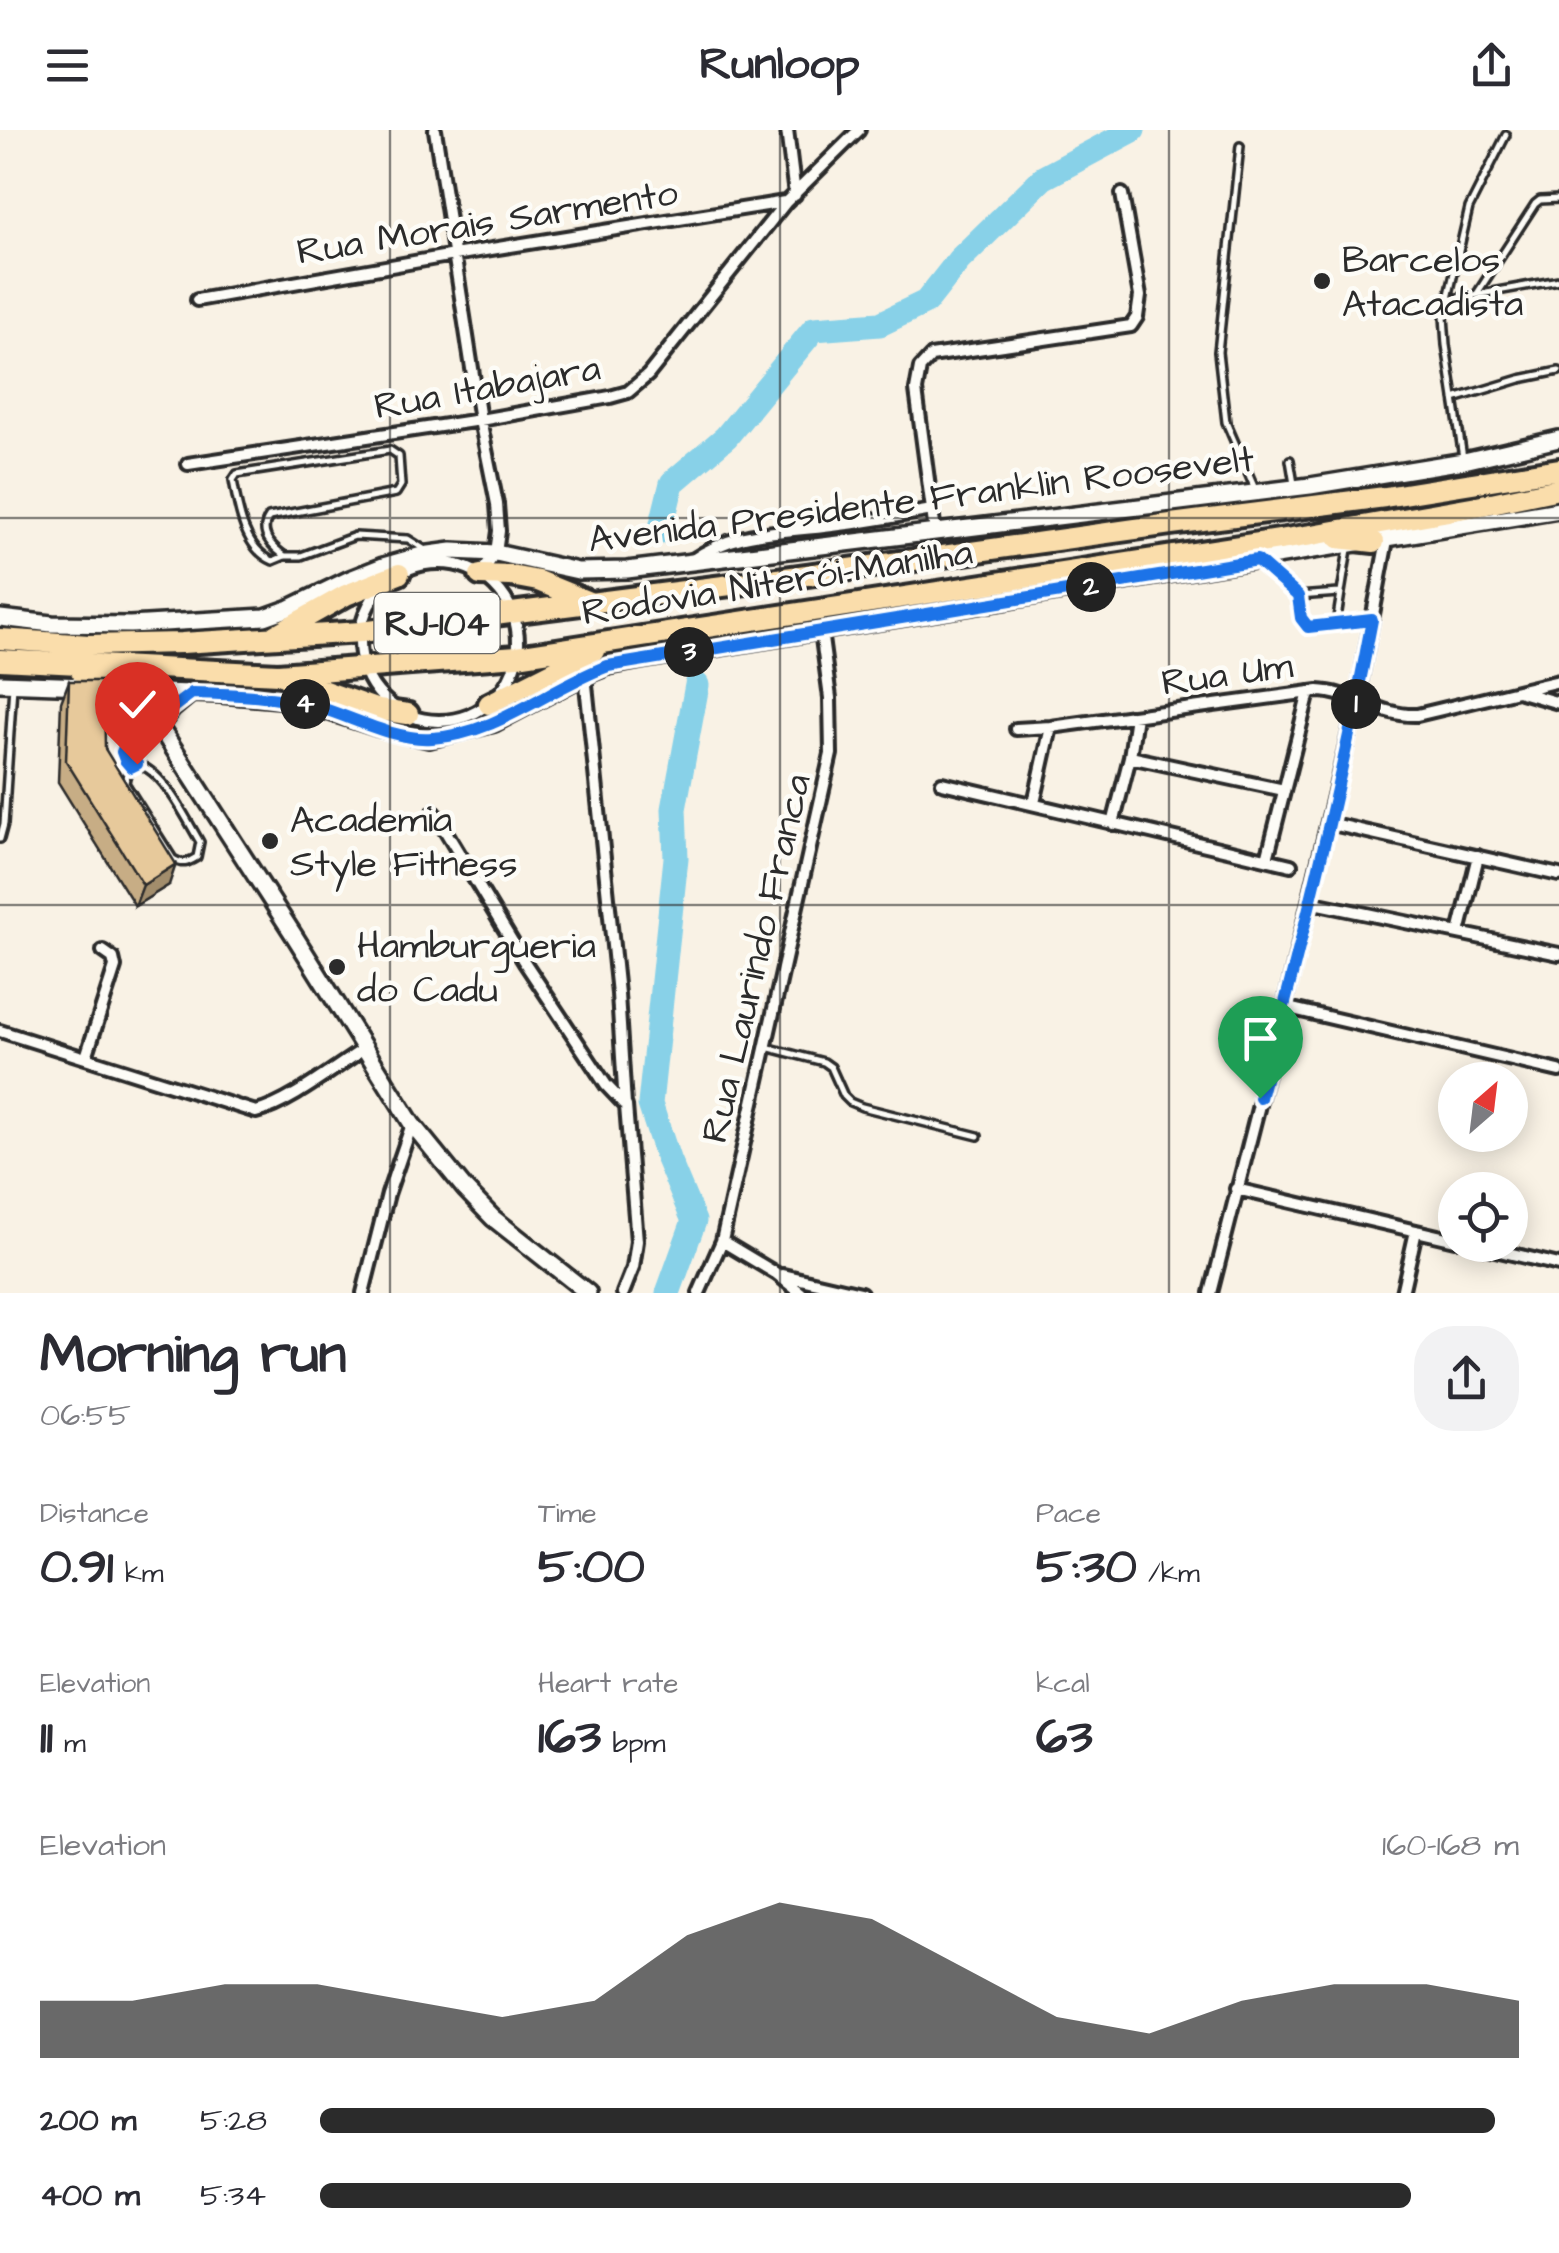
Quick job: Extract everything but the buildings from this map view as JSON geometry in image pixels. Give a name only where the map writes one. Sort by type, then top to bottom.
[{"type":"highway","name":"Rodovia Niterói-Manilha","points":[[2,629],[89,645],[361,632],[1384,497],[1559,469]]},
{"type":"highway","name":"Rodovia Niterói-Manilha","points":[[0,660],[278,674],[517,656],[1312,535],[1559,489]]},
{"type":"highway","points":[[1312,535],[1380,541]]},
{"type":"highway","points":[[270,638],[346,595],[399,574]]},
{"type":"highway","points":[[480,575],[538,581],[591,603]]},
{"type":"highway","points":[[488,704],[615,642]]},
{"type":"highway","points":[[60,664],[140,692]]},
{"type":"highway","points":[[278,674],[378,710],[408,714]]},
{"type":"street","points":[[434,130],[499,531],[496,553],[480,575]]},
{"type":"street","points":[[788,130],[790,198]]},
{"type":"street","name":"Rua Itabajara","points":[[188,464],[480,420],[628,392],[639,384],[790,198],[859,130]]},
{"type":"street","points":[[935,532],[916,390],[920,368],[931,356],[1130,326],[1137,317],[1140,296],[1122,194]]},
{"type":"street","name":"Rua Morais Sarmento","points":[[197,300],[790,198]]},
{"type":"street","name":"Avenida Presidente Franklin Roosevelt","points":[[2,629],[264,617],[350,578],[431,554],[464,550],[496,553],[600,572],[1294,487],[1464,460],[1559,439]]},
{"type":"street","points":[[688,563],[712,546],[739,537],[932,510]]},
{"type":"street","points":[[6,683],[293,700],[377,728],[429,739],[494,723],[608,666],[1559,510]]},
{"type":"street","points":[[1211,1293],[1357,700],[1372,620],[1380,541]]},
{"type":"street","points":[[444,564],[480,575],[502,594],[518,632],[517,656],[507,683],[488,704],[463,718],[434,721],[408,714],[382,696],[365,669],[361,632],[369,606],[399,574],[421,566],[444,564]]},
{"type":"street","name":"Rua Laurindo Franca","points":[[699,1293],[722,1241],[831,754],[830,698],[821,630]]},
{"type":"street","points":[[584,675],[614,960],[637,1241],[633,1268],[623,1293]]},
{"type":"street","name":"Rua Um","points":[[1016,728],[1051,727],[1309,692],[1330,692],[1408,716],[1559,680]]},
{"type":"street","points":[[140,692],[412,1124],[493,1218],[588,1293]]},
{"type":"street","points":[[1267,859],[1309,692]]},
{"type":"street","points":[[1520,692],[1559,702]]},
{"type":"street","points":[[158,726],[172,708],[192,693]]},
{"type":"street","points":[[1113,824],[1136,716]]},
{"type":"street","points":[[429,739],[434,721]]},
{"type":"street","points":[[1034,804],[1051,727]]},
{"type":"street","points":[[1130,757],[1284,790]]},
{"type":"street","points":[[942,783],[1291,865]]},
{"type":"street","points":[[434,812],[545,994],[606,1085],[626,1106]]},
{"type":"street","points":[[1328,823],[1559,874]]},
{"type":"street","points":[[1460,933],[1478,856]]},
{"type":"street","points":[[1310,902],[1559,954]]},
{"type":"street","points":[[86,1057],[115,967],[113,958],[103,951]]},
{"type":"street","points":[[1284,1008],[1559,1070]]},
{"type":"street","points":[[0,1031],[256,1112],[287,1098],[364,1049]]},
{"type":"street","points":[[363,1293],[388,1194],[412,1124]]},
{"type":"street","points":[[1236,1189],[1438,1236]]},
{"type":"street","points":[[1402,1293],[1416,1231]]},
{"type":"street","points":[[722,1241],[801,1293]]},
{"type":"street","points":[[1528,1258],[1559,1265]]},
{"type":"street","points":[[777,1274],[861,1293]]},
{"type":"lane","points":[[1464,460],[1444,316],[1469,208],[1506,135]]},
{"type":"lane","points":[[1240,146],[1218,352],[1226,422],[1256,492]]},
{"type":"lane","points":[[1476,294],[1535,204],[1559,199]]},
{"type":"lane","points":[[1447,300],[1559,280]]},
{"type":"lane","points":[[1454,399],[1559,371]]},
{"type":"lane","points":[[285,556],[270,546],[264,529],[268,517],[396,493],[401,485],[399,456],[390,450],[238,474],[233,480],[240,517],[253,544],[264,557],[274,560],[301,556],[355,536],[408,539],[431,554]]},
{"type":"lane","points":[[1290,460],[1294,487]]},
{"type":"lane","points":[[1336,624],[1349,546]]},
{"type":"lane","points":[[1257,560],[1298,596],[1301,618],[1308,627],[1372,620]]},
{"type":"lane","points":[[1298,596],[1340,593]]},
{"type":"lane","points":[[0,840],[4,824],[6,683]]},
{"type":"lane","points":[[131,767],[122,752],[126,742],[158,726]]},
{"type":"lane","points":[[131,767],[146,767],[158,777],[200,842],[197,857],[186,864],[173,859],[125,783],[131,767]]},
{"type":"lane","points":[[766,1048],[824,1062],[831,1067],[844,1096],[862,1107],[978,1136]]},
{"type":"waterway","points":[[660,532],[672,483],[726,437],[814,329],[880,324],[926,302],[959,260],[1043,178],[1133,130]]},
{"type":"waterway","points":[[668,1293],[694,1221],[650,1104],[676,858],[674,809],[697,685]]},
{"type":"place","name":"Barcelos Atacadista","points":[[1322,281]]},
{"type":"place","name":"Academia Style Fitness","points":[[270,841]]},
{"type":"place","name":"Hamburgueria do Cadu","points":[[337,967]]},
{"type":"route","points":[[137,764],[131,767],[125,760],[122,752],[126,742],[158,726],[180,700],[192,693],[293,700],[377,728],[429,739],[494,723],[608,666],[1257,560],[1298,596],[1301,618],[1308,627],[1372,620],[1357,700],[1260,1098]]}]
